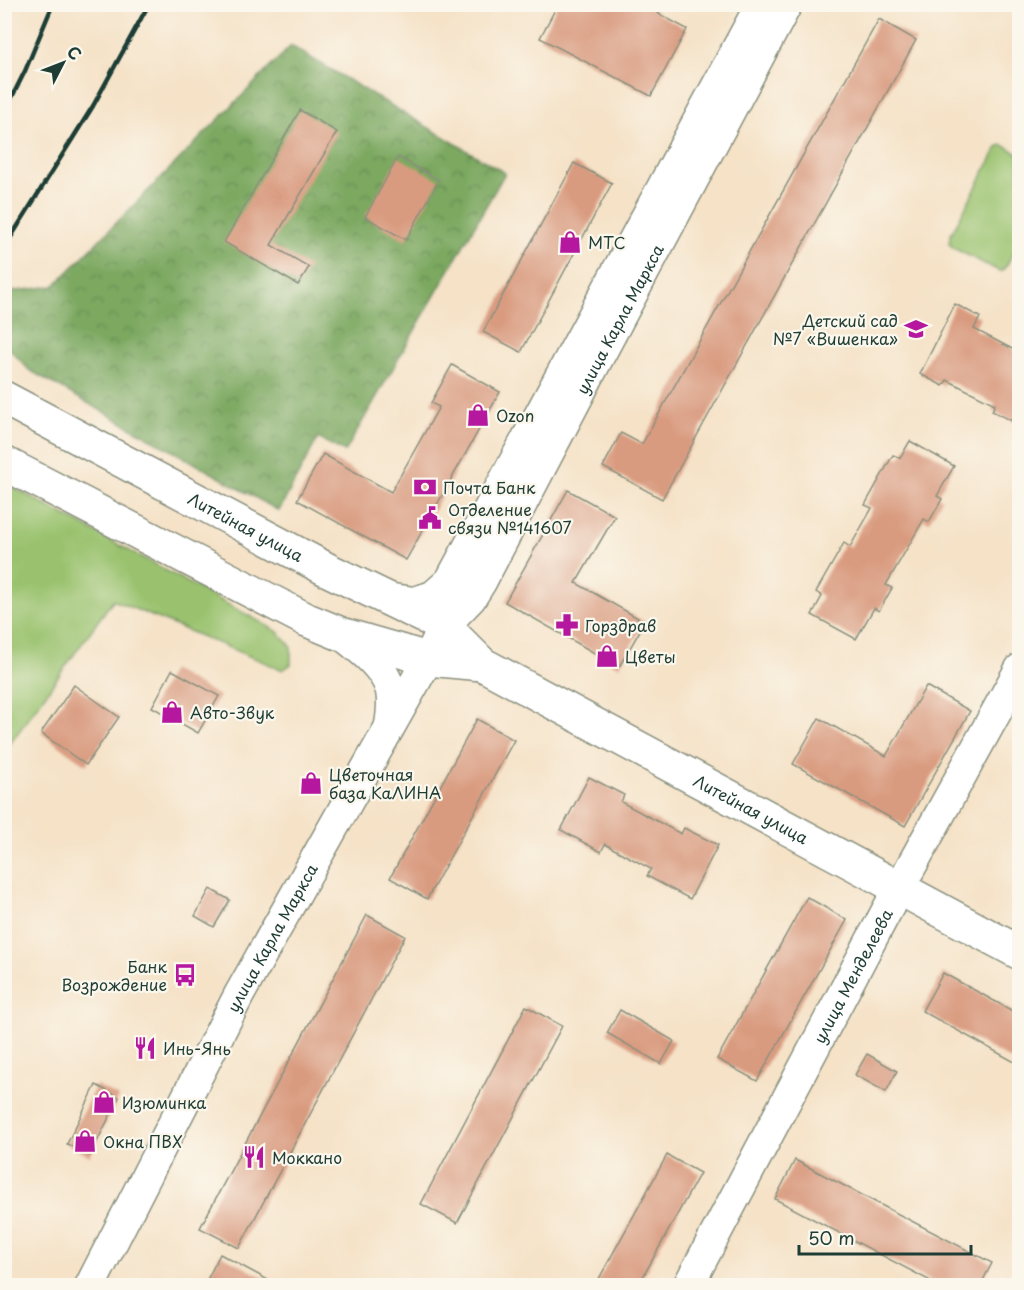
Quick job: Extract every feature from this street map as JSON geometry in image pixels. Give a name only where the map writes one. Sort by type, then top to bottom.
[{"type":"highway","name":"Литейная улица","points":[[4,398],[328,570],[444,626],[482,664],[1020,953]]},
{"type":"highway","name":"Литейная улица","points":[[4,463],[308,620],[341,634],[428,658],[482,664]]},
{"type":"street","name":"улица Карла Маркса","points":[[386,598],[414,602],[433,596],[450,581],[761,4]]},
{"type":"street","name":"улица Карла Маркса","points":[[90,1286],[239,995],[444,626],[471,598],[481,582],[787,4]]},
{"type":"street","name":"улица Карла Маркса","points":[[444,626],[450,581]]},
{"type":"street","points":[[341,634],[368,656],[381,671],[391,689],[390,725]]},
{"type":"street","name":"улица Менделеева","points":[[688,1286],[899,889],[1020,669]]},
{"type":"green space","points":[[291,46],[505,173],[345,452],[318,438],[279,511],[29,370],[5,344],[5,296],[9,292],[54,286]]},
{"type":"green space","points":[[1001,145],[1019,154],[1019,242],[1006,266],[999,271],[953,248],[949,243],[950,236],[996,150]]},
{"type":"green space","points":[[5,483],[277,631],[291,646],[291,664],[283,670],[113,600],[5,751]]},
{"type":"building","points":[[558,4],[650,4],[659,14],[687,29],[651,96],[540,38]]},
{"type":"building","points":[[879,19],[916,40],[662,499],[603,467],[621,433],[642,444]]},
{"type":"building","points":[[300,110],[337,132],[271,245],[309,267],[298,285],[224,242]]},
{"type":"building","points":[[398,157],[439,180],[406,240],[365,217]]},
{"type":"building","points":[[574,163],[612,183],[521,352],[483,332]]},
{"type":"building","points":[[955,304],[980,317],[974,329],[1020,353],[1020,425],[992,411],[995,404],[947,380],[943,386],[920,374]]},
{"type":"building","points":[[452,365],[500,392],[406,560],[297,500],[323,454],[391,492],[439,407],[431,403]]},
{"type":"building","points":[[910,441],[954,466],[937,496],[942,499],[929,522],[924,519],[886,585],[892,588],[879,611],[874,608],[856,639],[812,615],[822,596],[816,592],[844,543],[850,547],[872,508],[865,505],[893,455],[900,458]]},
{"type":"building","points":[[568,490],[615,516],[576,583],[645,622],[619,667],[505,602]]},
{"type":"building","points":[[172,670],[219,696],[198,733],[152,707]]},
{"type":"building","points":[[74,685],[119,717],[86,765],[41,733]]},
{"type":"building","points":[[926,686],[970,711],[905,826],[793,764],[819,718],[886,756]]},
{"type":"building","points":[[477,719],[514,740],[427,899],[390,878]]},
{"type":"building","points":[[589,777],[624,795],[621,802],[681,834],[684,828],[718,845],[690,899],[647,876],[651,869],[605,844],[601,852],[561,830]]},
{"type":"building","points":[[210,889],[230,900],[214,927],[195,916]]},
{"type":"building","points":[[807,897],[847,920],[757,1081],[717,1059]]},
{"type":"building","points":[[367,915],[405,936],[239,1248],[200,1228]]},
{"type":"building","points":[[943,973],[1020,1015],[1020,1065],[922,1011]]},
{"type":"building","points":[[526,1006],[562,1026],[457,1223],[421,1204]]},
{"type":"building","points":[[620,1010],[674,1041],[661,1064],[607,1033]]},
{"type":"building","points":[[867,1054],[897,1071],[886,1092],[855,1075]]},
{"type":"building","points":[[96,1085],[119,1097],[90,1156],[67,1144]]},
{"type":"building","points":[[667,1155],[700,1173],[638,1286],[595,1286]]},
{"type":"building","points":[[795,1160],[992,1263],[980,1286],[940,1286],[775,1199]]},
{"type":"building","points":[[220,1254],[279,1286],[204,1286]]},
{"type":"railway","points":[[4,113],[25,71],[53,4]]},
{"type":"railway","points":[[4,248],[93,106],[149,4]]},
{"type":"place","name":"МТС","points":[[570,242]]},
{"type":"place","name":"Детский сад №7 «Вишенка»","points":[[916,329]]},
{"type":"place","name":"Ozon","points":[[478,415]]},
{"type":"place","name":"Почта Банк","points":[[425,487]]},
{"type":"place","name":"Отделение связи №141607","points":[[430,518]]},
{"type":"place","name":"Горздрав","points":[[567,625]]},
{"type":"place","name":"Цветы","points":[[607,656]]},
{"type":"place","name":"Авто-Звук","points":[[172,712]]},
{"type":"place","name":"Цветочная база КаЛИНА","points":[[311,783]]},
{"type":"place","name":"Банк Возрождение","points":[[185,975]]},
{"type":"place","name":"Инь-Янь","points":[[145,1048]]},
{"type":"place","name":"Изюминка","points":[[104,1102]]},
{"type":"place","name":"Окна ПВХ","points":[[85,1141]]},
{"type":"place","name":"Моккано","points":[[254,1157]]}]
